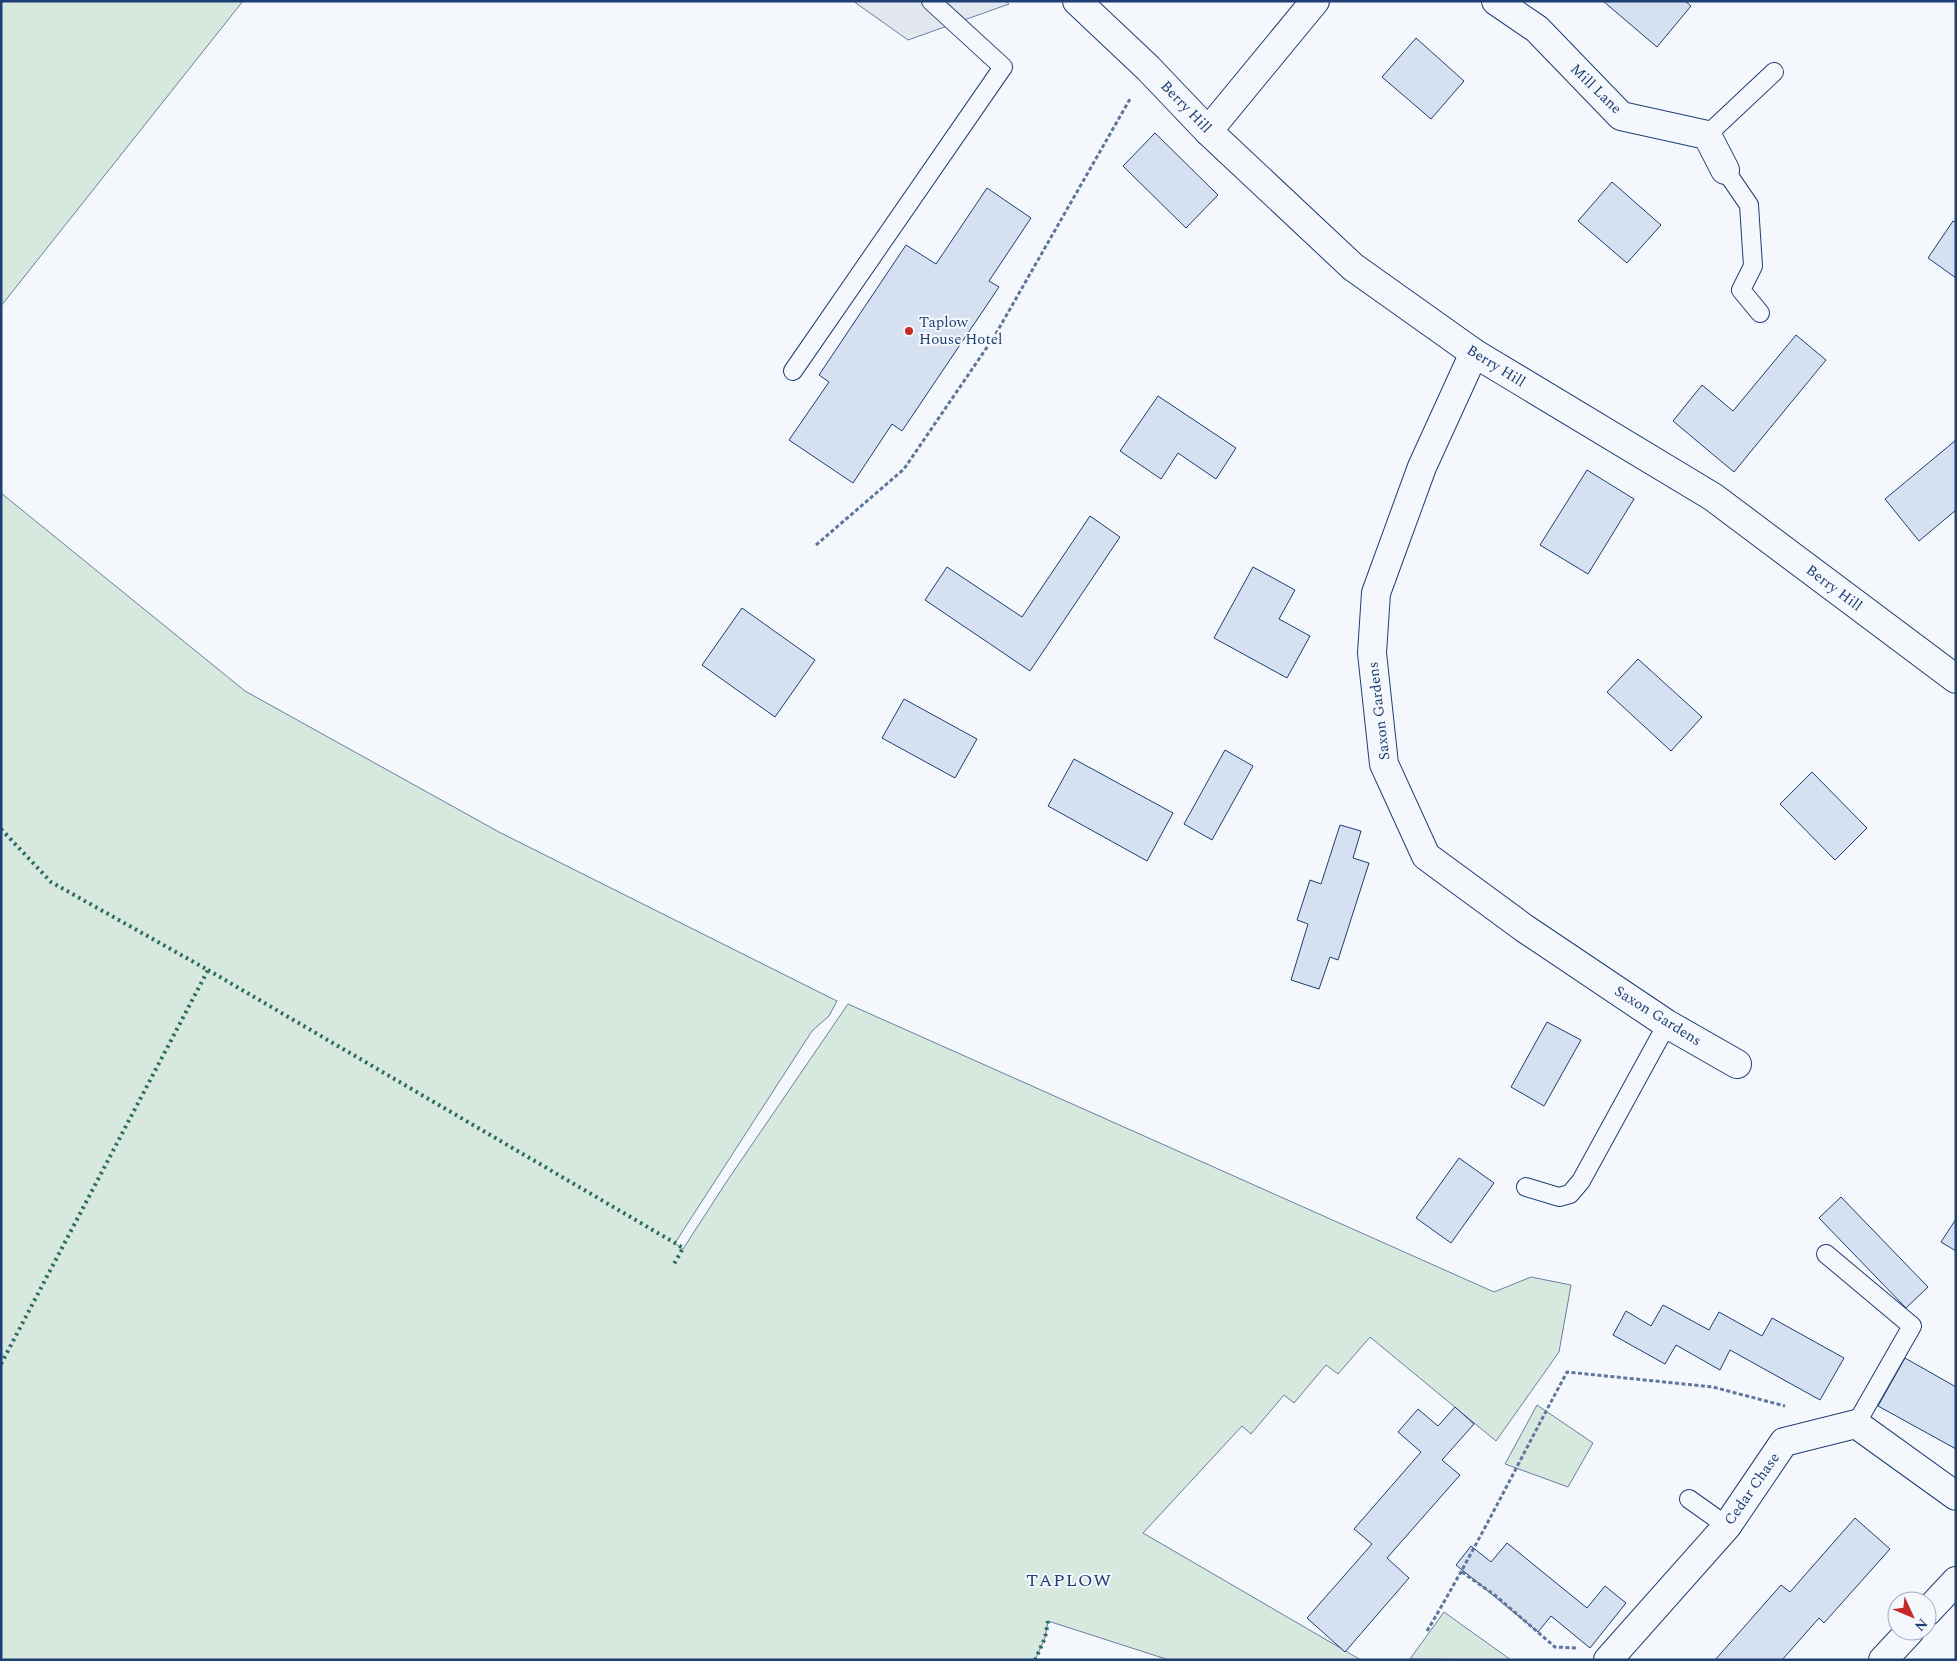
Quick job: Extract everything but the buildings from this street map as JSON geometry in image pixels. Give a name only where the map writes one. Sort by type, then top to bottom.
[{"type":"street","name":"Berry Hill","points":[[1077,1],[1148,68],[1208,131],[1353,267],[1474,353],[1713,497],[1954,674]]},
{"type":"street","points":[[1208,131],[1315,1]]},
{"type":"street","name":"Mill Lane","points":[[1496,1],[1536,29],[1621,116],[1707,135]]},
{"type":"street","points":[[1707,135],[1725,170]]},
{"type":"street","name":"Saxon Gardens","points":[[1474,353],[1422,467],[1376,593],[1372,654],[1384,764],[1426,856],[1524,928],[1667,1024],[1737,1064]]},
{"type":"street","points":[[1856,1424],[1956,1496]]},
{"type":"street","name":"Cedar Chase","points":[[1612,1654],[1727,1526],[1784,1442],[1856,1424]]},
{"type":"street","points":[[1937,1601],[1956,1581]]},
{"type":"street","points":[[1883,1660],[1901,1641]]},
{"type":"lane","points":[[793,371],[1003,67],[931,1]]},
{"type":"lane","points":[[1707,135],[1774,72]]},
{"type":"lane","points":[[1725,170],[1749,205],[1753,266],[1741,290],[1760,313]]},
{"type":"lane","points":[[1526,1187],[1559,1197],[1570,1194],[1581,1181],[1667,1024]]},
{"type":"lane","points":[[1826,1254],[1912,1326],[1856,1424]]},
{"type":"lane","points":[[1689,1499],[1727,1526]]},
{"type":"path","points":[[816,545],[904,469],[994,337],[1148,68]]},
{"type":"path","points":[[1427,1631],[1462,1572],[1567,1372],[1713,1387],[1789,1407]]},
{"type":"path","points":[[1462,1572],[1496,1596],[1555,1647],[1612,1654]]},
{"type":"shaded area","points":[[1,1],[243,1],[1,306]]},
{"type":"shaded area","points":[[853,1],[1006,1],[1009,4],[908,40]]},
{"type":"shaded area","points":[[1,493],[245,691],[499,832],[837,1001],[829,1016],[812,1031],[675,1243],[683,1249],[848,1004],[1494,1292],[1531,1277],[1571,1285],[1559,1352],[1496,1441],[1370,1337],[1338,1374],[1326,1365],[1294,1403],[1284,1395],[1251,1434],[1242,1426],[1143,1533],[1361,1660],[1169,1660],[1048,1621],[1045,1638],[1035,1660],[1,1660]]},
{"type":"shaded area","points":[[1537,1405],[1593,1443],[1568,1487],[1505,1464]]},
{"type":"shaded area","points":[[1444,1612],[1511,1660],[1410,1659]]},
{"type":"hedge","points":[[1,829],[51,882],[208,970],[1,1364]]},
{"type":"hedge","points":[[208,970],[683,1248],[674,1264]]},
{"type":"hedge","points":[[1035,1660],[1045,1638],[1048,1621]]},
{"type":"place","name":"Taplow House Hotel","points":[[909,331]]},
{"type":"district","name":"TAPLOW","points":[[1069,1580]]}]
